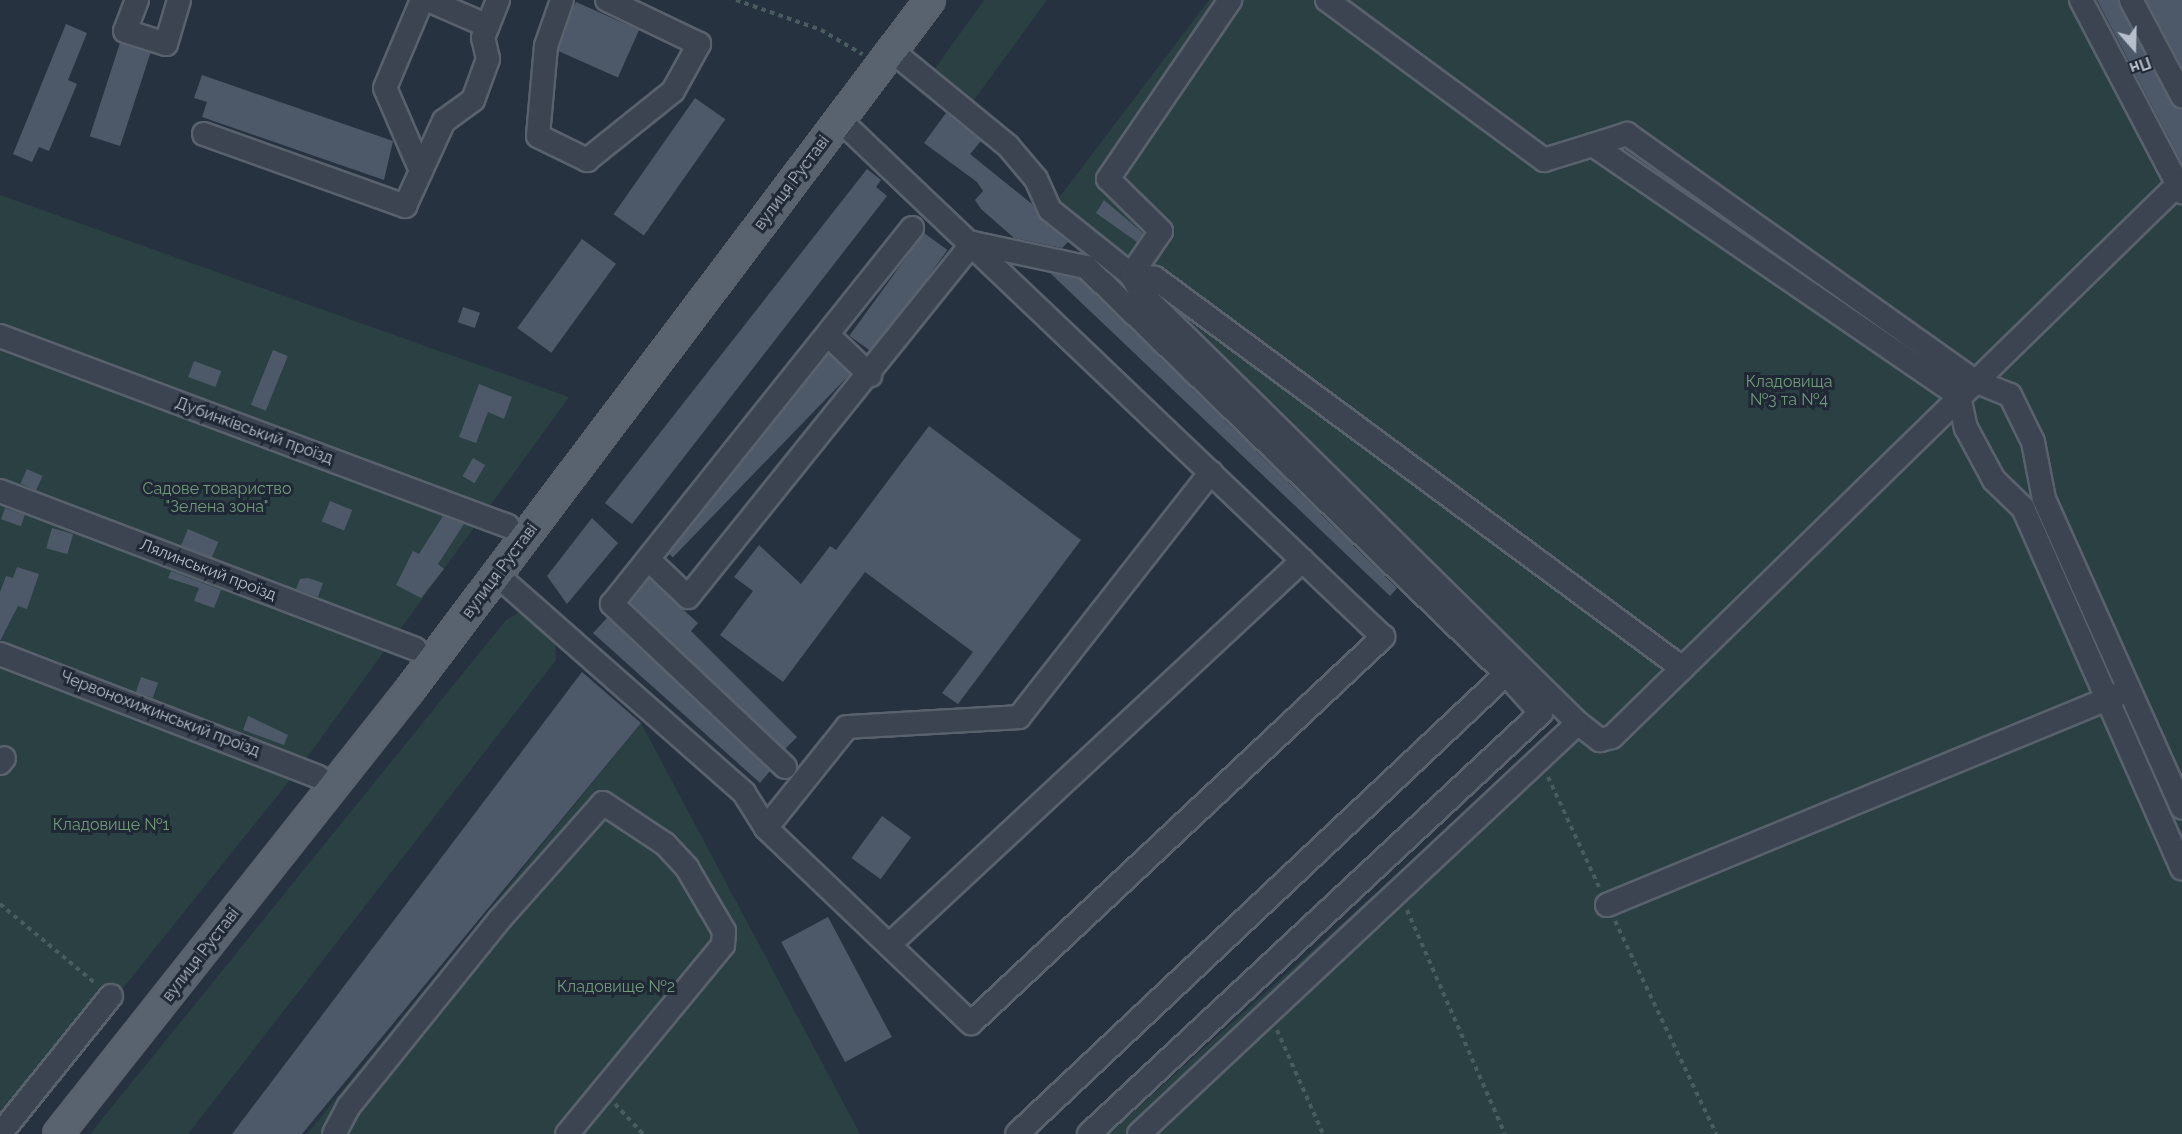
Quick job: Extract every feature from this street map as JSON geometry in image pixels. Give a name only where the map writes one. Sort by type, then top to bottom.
[{"type":"main road","name":"вулиця Руставі","points":[[58,1134],[497,575],[892,51],[925,2]]},
{"type":"lane","points":[[136,0],[125,31],[166,44],[179,0]]},
{"type":"lane","points":[[421,171],[385,88],[422,0]]},
{"type":"lane","points":[[428,0],[488,26]]},
{"type":"lane","points":[[204,134],[405,206],[444,121],[473,100],[488,59],[483,38],[498,0]]},
{"type":"lane","points":[[562,0],[546,46],[538,136],[587,160],[674,91],[699,44],[608,0]]},
{"type":"lane","points":[[1131,275],[1161,231],[1108,179],[1230,0]]},
{"type":"lane","points":[[1327,0],[1544,160],[1593,145],[1967,388],[2010,395],[2032,442],[2044,499],[2182,807]]},
{"type":"lane","points":[[892,51],[1008,146],[1036,179],[1050,210],[1131,275],[1142,294],[1578,723],[1593,737],[1607,740],[1967,388],[2180,188],[2080,0]]},
{"type":"lane","points":[[2131,0],[2182,96]]},
{"type":"lane","points":[[497,575],[744,793],[766,828],[971,1023],[1383,637],[973,243],[840,120]]},
{"type":"lane","points":[[785,766],[612,604],[650,561],[912,228]]},
{"type":"lane","points":[[650,561],[688,597],[870,375],[973,243]]},
{"type":"lane","points":[[973,243],[1086,267],[1506,674],[1541,713],[1089,1134]]},
{"type":"lane","points":[[1131,275],[1155,278],[1682,668]]},
{"type":"lane","name":"Дубинківський проїзд","points":[[0,336],[508,526]]},
{"type":"lane","points":[[829,336],[870,375]]},
{"type":"lane","points":[[1967,388],[1966,428],[1994,480],[2022,508],[2104,699],[2182,868]]},
{"type":"lane","points":[[766,828],[847,727],[1019,717],[1211,472]]},
{"type":"lane","name":"Лялинський проїзд","points":[[0,491],[415,649]]},
{"type":"lane","points":[[889,945],[1303,560]]},
{"type":"lane","name":"Червонохижинський проїзд","points":[[0,654],[318,777]]},
{"type":"lane","points":[[1017,1134],[1506,674]]},
{"type":"lane","points":[[1607,905],[2129,690]]},
{"type":"lane","points":[[1139,1134],[1578,723]]},
{"type":"lane","points":[[334,1134],[349,1106],[500,919],[603,802],[672,852],[724,931],[723,945],[567,1134]]},
{"type":"lane","points":[[0,1134],[111,996]]},
{"type":"path","points":[[736,0],[821,30],[862,54]]},
{"type":"path","points":[[1541,760],[1716,1134]]},
{"type":"path","points":[[1396,895],[1419,932],[1505,1134]]},
{"type":"path","points":[[0,904],[111,996]]},
{"type":"path","points":[[1270,1012],[1323,1134]]},
{"type":"path","points":[[602,1092],[643,1134]]},
{"type":"green space","points":[[984,0],[1047,0],[971,104],[931,74]]},
{"type":"green space","name":"Кладовища №3 та №4","points":[[1209,0],[2080,0],[2182,192],[2182,1134],[1109,1134],[1566,721],[1046,215]]},
{"type":"green space","name":"Садове товариство \"Зелена зона\"","points":[[0,195],[569,397],[305,760],[0,645]]},
{"type":"green space","points":[[519,612],[540,623],[555,644],[556,660],[188,1134],[90,1134],[506,620]]},
{"type":"green space","name":"Кладовище №1","points":[[0,664],[294,775],[6,1134],[0,1134]]},
{"type":"green space","name":"Кладовище №2","points":[[641,723],[860,1134],[307,1134]]},
{"type":"building","points":[[2097,0],[2118,0],[2170,102],[2182,109],[2182,163]]},
{"type":"building","points":[[2146,0],[2182,0],[2182,67]]},
{"type":"building","points":[[576,2],[639,30],[618,78],[555,50]]},
{"type":"building","points":[[66,24],[87,33],[68,80],[77,84],[49,151],[39,147],[32,162],[13,154]]},
{"type":"building","points":[[120,43],[150,53],[120,146],[90,136]]},
{"type":"building","points":[[202,75],[393,141],[384,180],[202,117],[207,102],[194,98]]},
{"type":"building","points":[[695,98],[725,119],[644,236],[614,214]]},
{"type":"building","points":[[946,113],[981,141],[970,154],[1032,204],[1041,220],[1068,242],[1062,248],[1014,238],[981,209],[975,200],[983,191],[977,182],[924,143]]},
{"type":"building","points":[[867,169],[881,180],[876,187],[887,196],[632,524],[605,503]]},
{"type":"building","points":[[1104,200],[1143,233],[1137,242],[1096,213]]},
{"type":"building","points":[[924,233],[947,250],[873,353],[849,336]]},
{"type":"building","points":[[582,239],[616,264],[551,353],[517,328]]},
{"type":"building","points":[[1050,273],[1079,279],[1397,588],[1390,596]]},
{"type":"building","points":[[463,307],[480,313],[475,328],[458,322]]},
{"type":"building","points":[[273,350],[288,356],[266,411],[251,405]]},
{"type":"building","points":[[829,354],[850,374],[673,558],[652,537]]},
{"type":"building","points":[[194,361],[221,371],[215,387],[188,377]]},
{"type":"building","points":[[479,384],[512,397],[504,419],[488,412],[476,443],[459,437]]},
{"type":"building","points":[[929,426],[1081,540],[958,704],[942,693],[973,652],[865,572],[783,682],[720,635],[753,591],[734,577],[759,545],[801,584],[830,546],[836,550]]},
{"type":"building","points":[[473,458],[485,465],[475,483],[462,476]]},
{"type":"building","points":[[27,469],[43,476],[36,491],[20,484]]},
{"type":"building","points":[[330,501],[352,510],[344,530],[322,521]]},
{"type":"building","points":[[5,508],[25,515],[21,526],[1,519]]},
{"type":"building","points":[[443,516],[464,524],[438,564],[444,569],[421,598],[396,585],[413,551],[419,554]]},
{"type":"building","points":[[592,518],[618,543],[567,604],[547,576]]},
{"type":"building","points":[[52,528],[73,534],[67,554],[46,548]]},
{"type":"building","points":[[188,529],[218,542],[211,558],[181,546]]},
{"type":"building","points":[[17,567],[39,574],[27,609],[18,606],[0,641],[0,592],[6,576],[13,578]]},
{"type":"building","points":[[171,571],[221,590],[214,608],[194,601],[199,588],[168,578]]},
{"type":"building","points":[[308,578],[323,583],[318,597],[296,589],[300,579]]},
{"type":"building","points":[[649,579],[698,623],[691,631],[797,737],[785,749],[630,603]]},
{"type":"building","points":[[607,618],[770,771],[760,783],[593,633]]},
{"type":"building","points":[[582,672],[641,723],[302,1134],[232,1134]]},
{"type":"building","points":[[141,677],[158,683],[153,698],[136,692]]},
{"type":"building","points":[[248,716],[288,735],[284,745],[243,730]]},
{"type":"building","points":[[882,816],[911,837],[881,879],[851,858]]},
{"type":"building","points":[[828,917],[892,1037],[845,1062],[781,942]]}]
